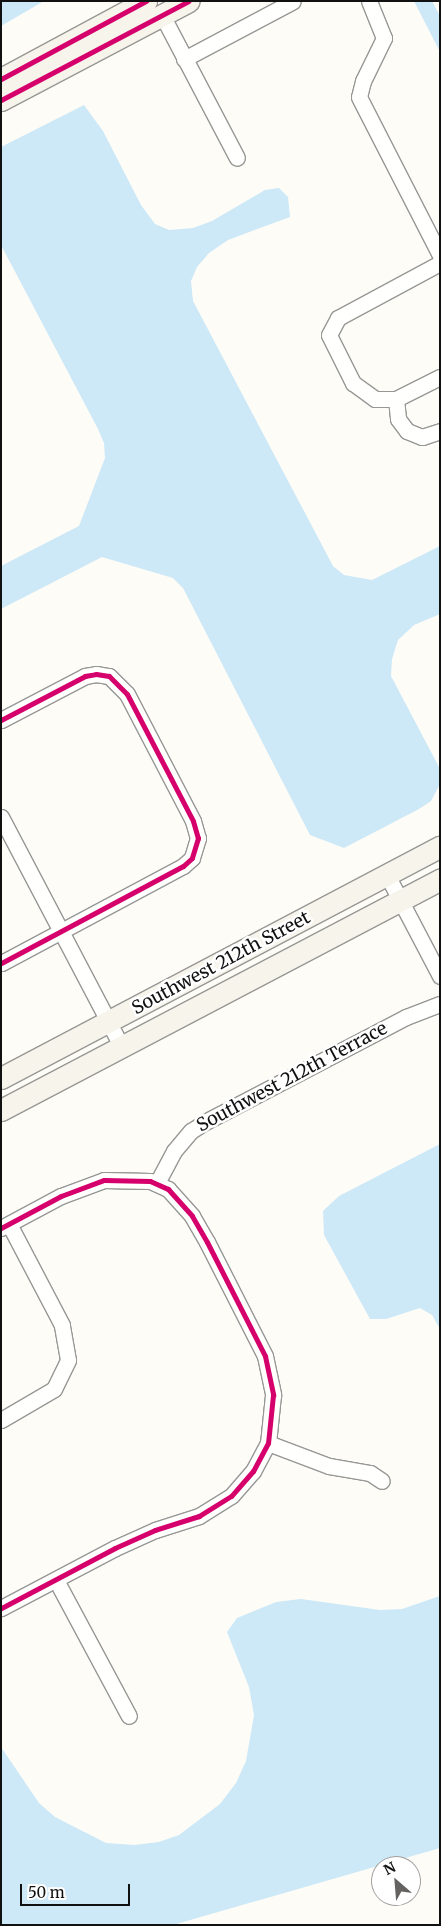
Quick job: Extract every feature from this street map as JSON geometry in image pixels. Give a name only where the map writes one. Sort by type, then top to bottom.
[{"type":"street","points":[[1,79],[146,1]]},
{"type":"street","points":[[1,100],[189,1]]},
{"type":"street","points":[[184,59],[293,1]]},
{"type":"street","points":[[370,1],[384,38],[363,81],[359,97],[440,256]]},
{"type":"street","points":[[162,15],[237,158]]},
{"type":"street","points":[[440,263],[346,313],[330,330],[335,349],[358,389],[375,399],[396,399],[440,377]]},
{"type":"street","points":[[396,399],[398,419],[407,431],[422,437],[440,431]]},
{"type":"street","points":[[1,720],[81,677],[105,675],[120,685],[131,703],[195,826],[196,849],[183,866],[1,963]]},
{"type":"street","points":[[1,817],[122,1047]]},
{"type":"street","name":"Southwest 212th Street","points":[[1,1078],[440,847]]},
{"type":"street","points":[[387,875],[440,976]]},
{"type":"street","name":"Southwest 212th Street","points":[[1,1110],[440,880]]},
{"type":"street","name":"Southwest 212th Terrace","points":[[158,1183],[174,1151],[191,1131],[205,1122],[406,1017],[440,1004]]},
{"type":"street","points":[[1,1420],[45,1396],[66,1369],[69,1350],[62,1325],[5,1226],[91,1183],[117,1178],[158,1183],[177,1197],[199,1226],[265,1356],[274,1395],[268,1443],[253,1471],[221,1504],[198,1516],[138,1537],[1,1608]]},
{"type":"street","points":[[268,1443],[328,1466],[370,1473],[382,1481]]},
{"type":"street","points":[[56,1580],[129,1716]]},
{"type":"water","points":[[1,1],[44,1],[1,26]]},
{"type":"water","points":[[414,1],[432,1],[440,16],[440,52]]},
{"type":"water","points":[[84,105],[103,131],[141,205],[155,224],[169,230],[193,228],[212,221],[265,190],[279,188],[288,197],[290,217],[228,240],[209,253],[197,267],[191,281],[193,301],[333,566],[344,575],[372,580],[440,546],[440,614],[414,625],[398,640],[392,659],[391,676],[440,769],[439,786],[431,801],[419,809],[344,848],[310,835],[183,588],[173,578],[102,557],[1,609],[1,566],[79,526],[105,458],[104,443],[98,429],[1,245],[1,147]]},
{"type":"water","points":[[440,1144],[440,1329],[432,1315],[420,1308],[386,1319],[370,1319],[324,1235],[323,1211],[339,1196]]},
{"type":"water","points":[[440,1596],[440,1848],[412,1856],[371,1856],[371,1868],[173,1925],[1,1925],[1,1747],[39,1803],[55,1817],[106,1843],[134,1845],[159,1842],[179,1835],[220,1804],[236,1783],[246,1761],[254,1715],[249,1687],[227,1632],[237,1618],[276,1602],[301,1599],[380,1610],[402,1609]]},
{"type":"cycle path","points":[[1,79],[146,1]]},
{"type":"cycle path","points":[[1,100],[189,1]]},
{"type":"cycle path","points":[[1,720],[85,676],[96,674],[109,676],[127,694],[193,821],[198,838],[192,858],[183,866],[1,963]]},
{"type":"cycle path","points":[[1,1228],[61,1196],[104,1180],[150,1181],[168,1189],[192,1216],[207,1242],[265,1356],[273,1395],[268,1443],[253,1471],[231,1496],[199,1516],[155,1530],[115,1548],[1,1608]]}]
